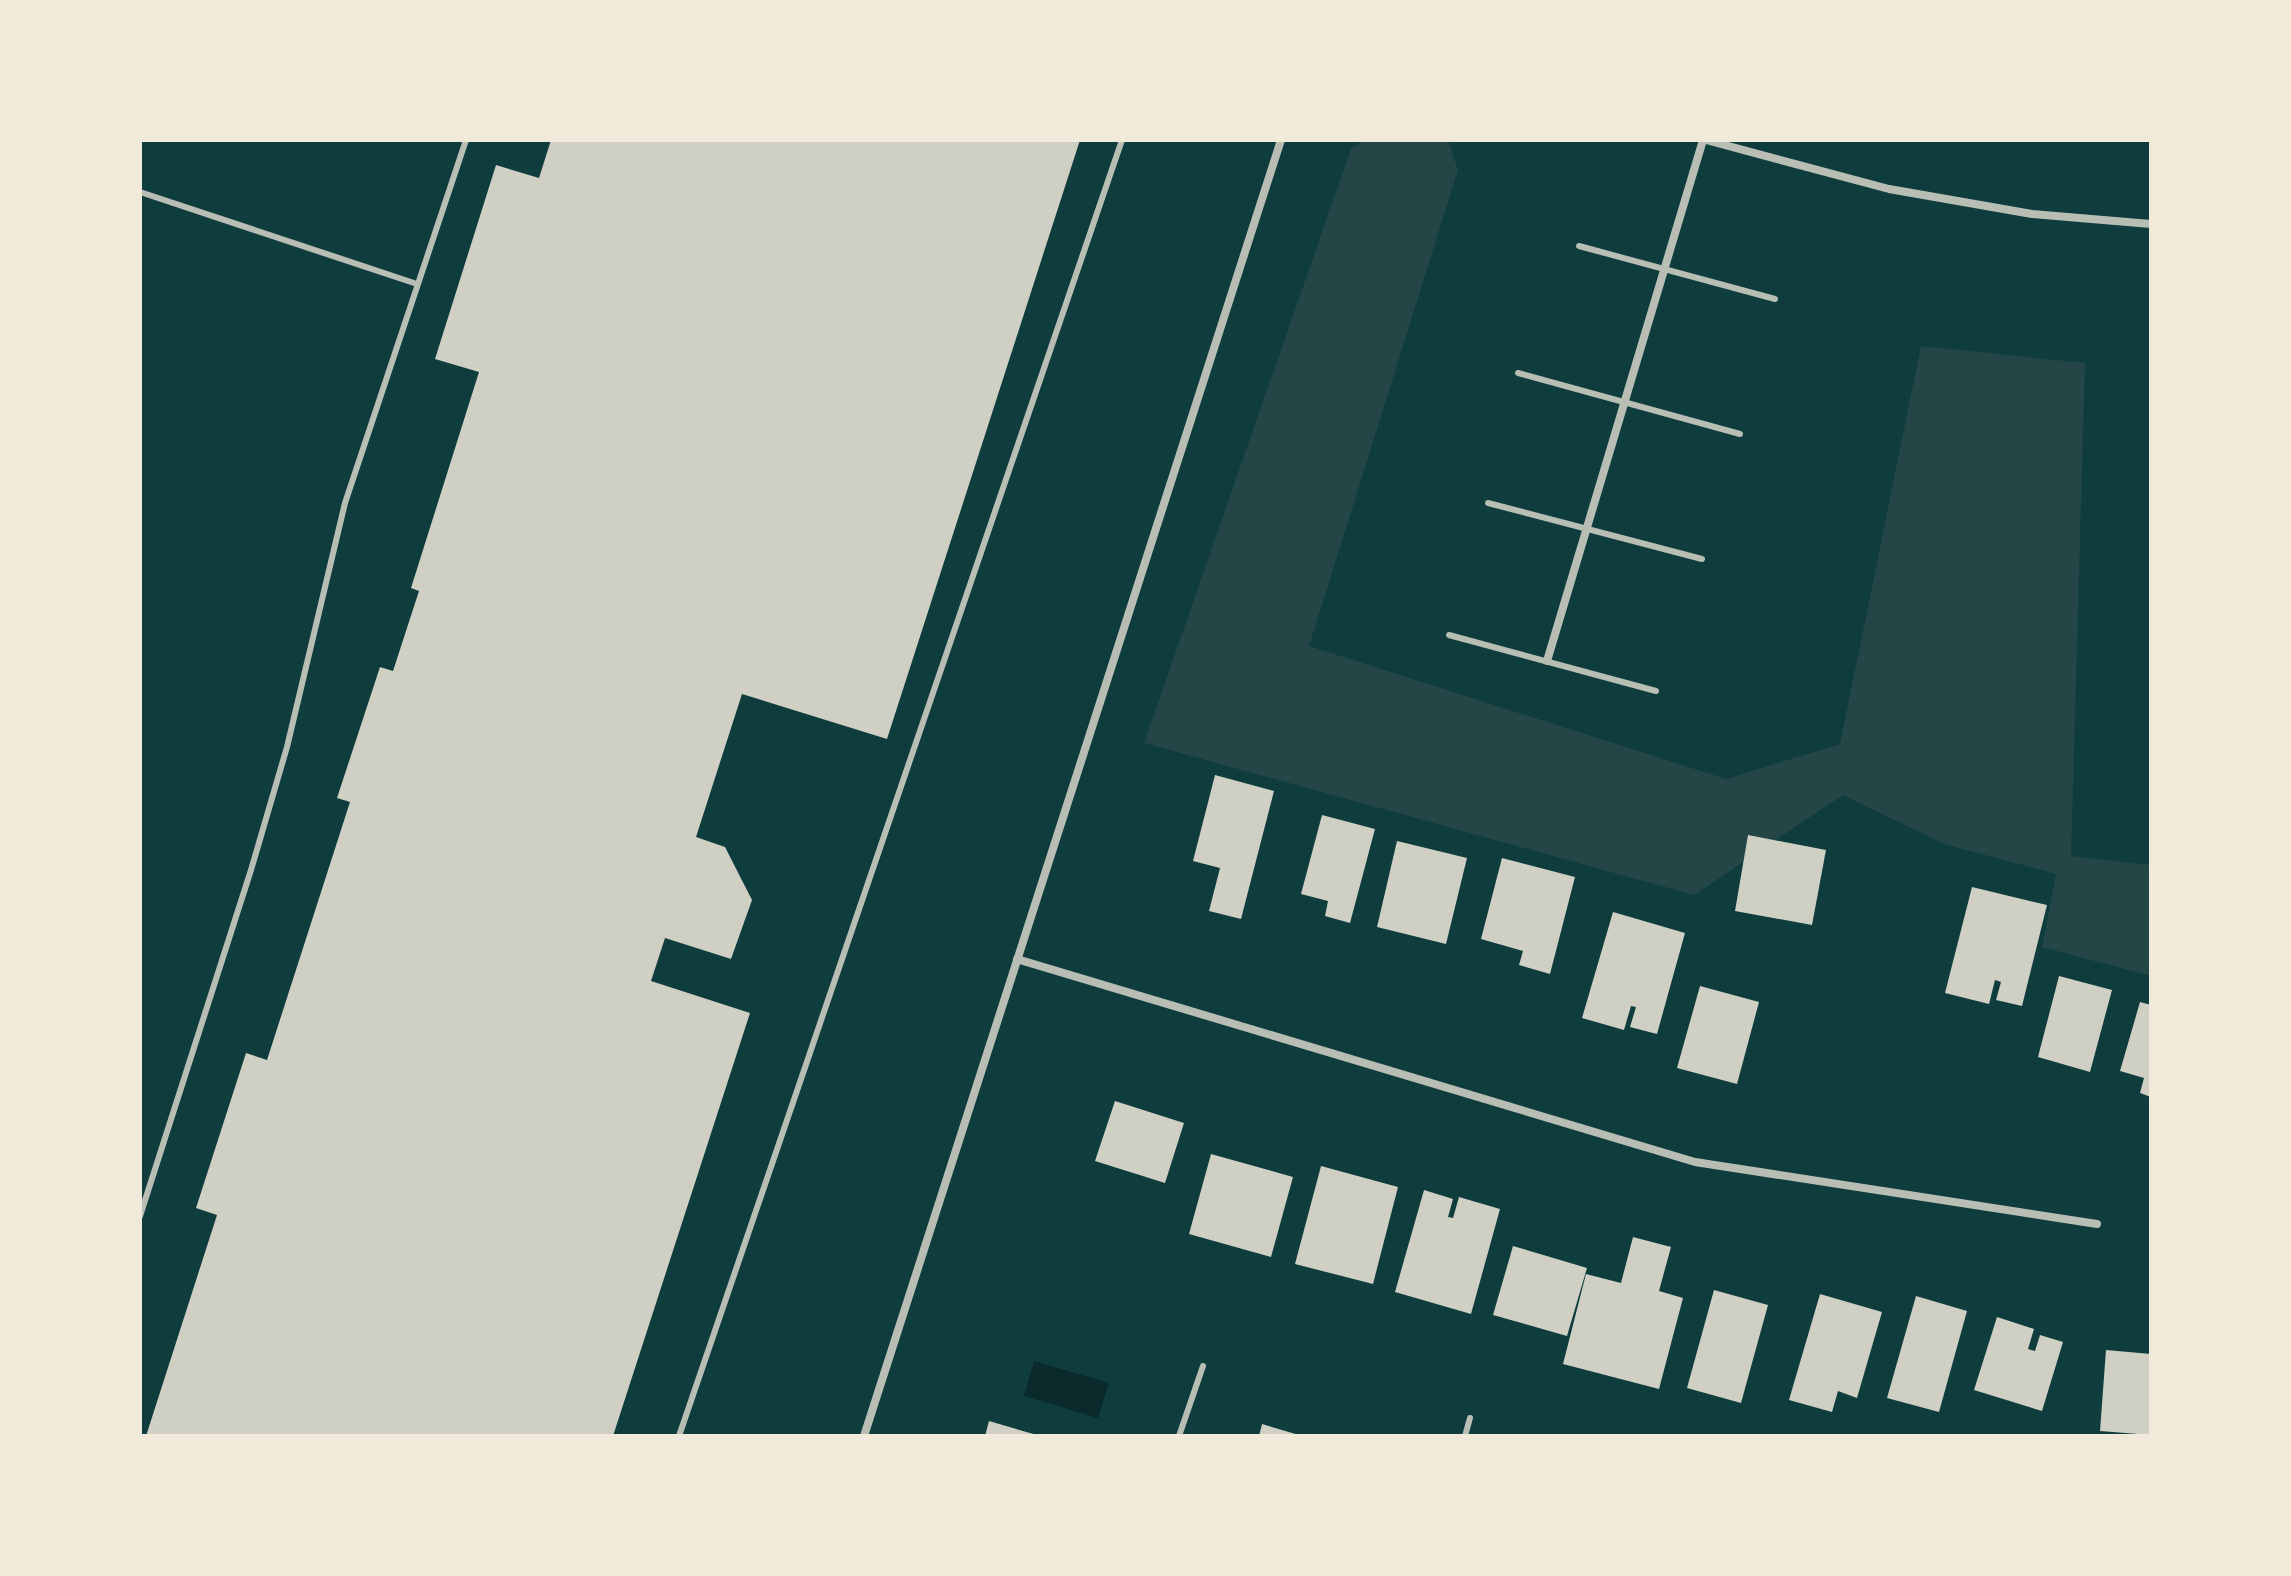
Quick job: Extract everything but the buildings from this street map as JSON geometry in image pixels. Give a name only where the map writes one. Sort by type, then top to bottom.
[{"type":"street","points":[[864,1436],[1281,140]]},
{"type":"street","points":[[1547,661],[1705,140],[1889,189],[2032,214],[2151,224]]},
{"type":"street","points":[[1017,959],[1695,1162],[2097,1224]]},
{"type":"lane","points":[[140,1216],[251,870],[287,747],[345,503],[466,140]]},
{"type":"lane","points":[[679,1436],[1122,140]]},
{"type":"lane","points":[[140,192],[417,284]]},
{"type":"lane","points":[[1579,246],[1775,299]]},
{"type":"lane","points":[[1518,373],[1740,434]]},
{"type":"lane","points":[[1488,503],[1702,559]]},
{"type":"lane","points":[[1449,635],[1656,691]]},
{"type":"lane","points":[[1179,1436],[1203,1366]]},
{"type":"lane","points":[[1465,1436],[1470,1418]]},
{"type":"shaded area","points":[[1365,140],[1448,140],[1458,170],[1309,646],[1726,779],[1840,744],[1921,346],[2085,363],[2071,856],[2151,865],[2151,976],[2042,947],[2056,874],[1944,844],[1843,795],[1694,895],[1144,743],[1351,149]]},
{"type":"shaded area","points":[[1034,1361],[1109,1383],[1098,1418],[1024,1396]]}]
